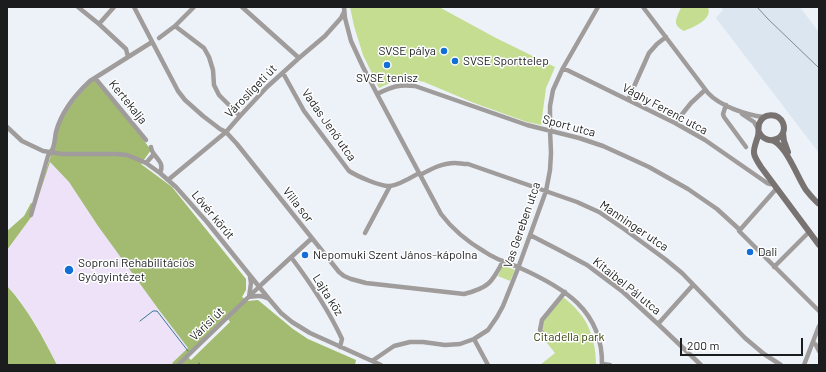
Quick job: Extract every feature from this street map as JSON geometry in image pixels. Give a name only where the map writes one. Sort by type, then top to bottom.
[{"type":"main road","points":[[790,160],[784,141],[783,125],[779,118],[773,115],[764,117],[760,122],[759,131],[753,150],[754,155],[761,167],[819,245]]},
{"type":"main road","points":[[759,131],[763,137],[773,140],[778,144],[790,160],[806,190],[819,204]]},
{"type":"main road","points":[[754,155],[759,145],[764,141],[775,140],[783,133]]},
{"type":"street","points":[[78,7],[126,49],[128,57]]},
{"type":"street","points":[[99,24],[114,7]]},
{"type":"street","name":"Villa sor","points":[[134,7],[178,91],[185,100],[203,116],[226,132],[238,144],[335,268],[344,276],[358,282],[464,294],[476,291],[488,285],[503,261]]},
{"type":"street","points":[[159,38],[175,26],[194,7]]},
{"type":"street","points":[[242,7],[299,58]]},
{"type":"street","points":[[643,7],[705,90],[716,100],[754,122],[759,131]]},
{"type":"street","name":"Vas Gereben utca","points":[[372,361],[394,346],[410,342],[445,345],[460,344],[474,339],[488,330],[497,317],[519,268],[546,191],[550,170],[551,153],[550,106],[557,80],[596,8]]},
{"type":"street","points":[[344,10],[351,41],[377,94],[442,214],[453,228],[469,242],[486,253],[545,280],[565,292],[580,305],[592,322],[598,336],[602,355],[602,364],[610,365]]},
{"type":"street","name":"Városligeti út","points":[[168,180],[226,132],[268,87],[325,36],[341,18],[344,10]]},
{"type":"street","points":[[175,26],[204,48],[209,57],[213,70],[214,85],[219,95],[240,116]]},
{"type":"street","points":[[628,100],[649,53],[666,37]]},
{"type":"street","points":[[31,215],[62,116],[78,93],[90,81],[152,42]]},
{"type":"street","name":"Vághy Ferenc utca","points":[[564,68],[675,123],[705,140],[767,183],[776,186]]},
{"type":"street","name":"Vadas Jenő utca","points":[[283,73],[304,110],[349,170],[355,175],[380,185],[390,186]]},
{"type":"street","name":"Kertekalja","points":[[95,78],[146,140]]},
{"type":"street","name":"Sport utca","points":[[377,94],[393,86],[404,84],[415,86],[519,122],[597,144],[649,167],[717,209],[819,311]]},
{"type":"street","points":[[675,123],[691,103],[705,90]]},
{"type":"street","points":[[726,105],[723,114],[724,117],[746,147]]},
{"type":"street","points":[[737,111],[752,116],[764,117]]},
{"type":"street","name":"Lővér körút","points":[[7,127],[22,141],[49,154],[127,155],[146,164],[168,180],[206,222],[281,313],[310,333],[381,365]]},
{"type":"street","points":[[151,147],[162,165],[160,173]]},
{"type":"street","points":[[146,164],[154,154]]},
{"type":"street","name":"Manninger utca","points":[[420,174],[443,165],[454,163],[468,164],[577,202],[599,212],[665,259],[682,273],[745,338],[764,354],[781,365]]},
{"type":"street","points":[[365,233],[390,186],[420,174]]},
{"type":"street","points":[[739,230],[776,186]]},
{"type":"street","points":[[774,267],[810,232]]},
{"type":"street","name":"Kitaibel Pál utca","points":[[530,235],[587,265],[623,292],[701,365]]},
{"type":"street","name":"Várisi út","points":[[178,365],[312,238]]},
{"type":"street","name":"Lajta köz","points":[[291,257],[335,324],[342,339],[340,346]]},
{"type":"street","points":[[250,275],[251,283],[249,297],[262,296],[268,299]]},
{"type":"street","points":[[658,324],[693,284]]},
{"type":"street","points":[[547,340],[540,330],[542,320],[565,292]]},
{"type":"street","points":[[804,365],[819,326]]},
{"type":"street","points":[[474,339],[488,365]]},
{"type":"street","points":[[813,342],[819,351]]},
{"type":"shaded area","points":[[721,7],[800,7],[815,27],[819,33],[819,153],[716,18],[723,10]]},
{"type":"shaded area","name":"Soproni Rehabilitációs Gyógyintézet","points":[[49,162],[69,182],[98,226],[188,348],[170,365],[57,365],[35,323],[18,298],[7,286],[7,250],[32,216]]},
{"type":"green space","name":"SVSE Sporttelep","points":[[350,7],[439,7],[496,38],[555,67],[546,88],[541,125],[527,122],[474,103],[424,82],[403,77],[379,88],[363,55]]},
{"type":"green space","points":[[681,7],[708,7],[708,16],[701,22],[684,31],[677,26],[676,23]]},
{"type":"green space","points":[[94,79],[151,150],[141,164],[172,187],[246,279],[246,290],[242,297],[248,301],[258,300],[293,329],[308,339],[356,360],[355,365],[174,365],[172,363],[188,348],[98,226],[69,182],[50,162],[32,216],[7,250],[7,231],[24,216],[31,203],[35,204],[57,133],[69,108]],"holes":[[[228,319],[230,322],[191,360],[188,357]]]},
{"type":"green space","points":[[503,265],[515,270],[510,281],[498,276]]},
{"type":"green space","points":[[7,286],[29,314],[57,365],[7,365]]},
{"type":"green space","name":"Citadella park","points":[[563,297],[574,306],[586,322],[594,343],[596,365],[540,365],[555,353],[543,338],[547,335],[542,329],[543,320]]},
{"type":"waterway","points":[[140,321],[153,311],[157,311],[188,351]]},
{"type":"railway","points":[[757,7],[819,68]]},
{"type":"place","name":"SVSE pálya","points":[[444,51]]},
{"type":"place","name":"SVSE Sporttelep","points":[[455,61]]},
{"type":"place","name":"SVSE tenisz","points":[[387,65]]},
{"type":"place","name":"Dali","points":[[750,252]]},
{"type":"place","name":"Nepomuki Szent János-kápolna","points":[[305,255]]},
{"type":"place","name":"Soproni Rehabilitációs Gyógyintézet","points":[[69,270]]}]
